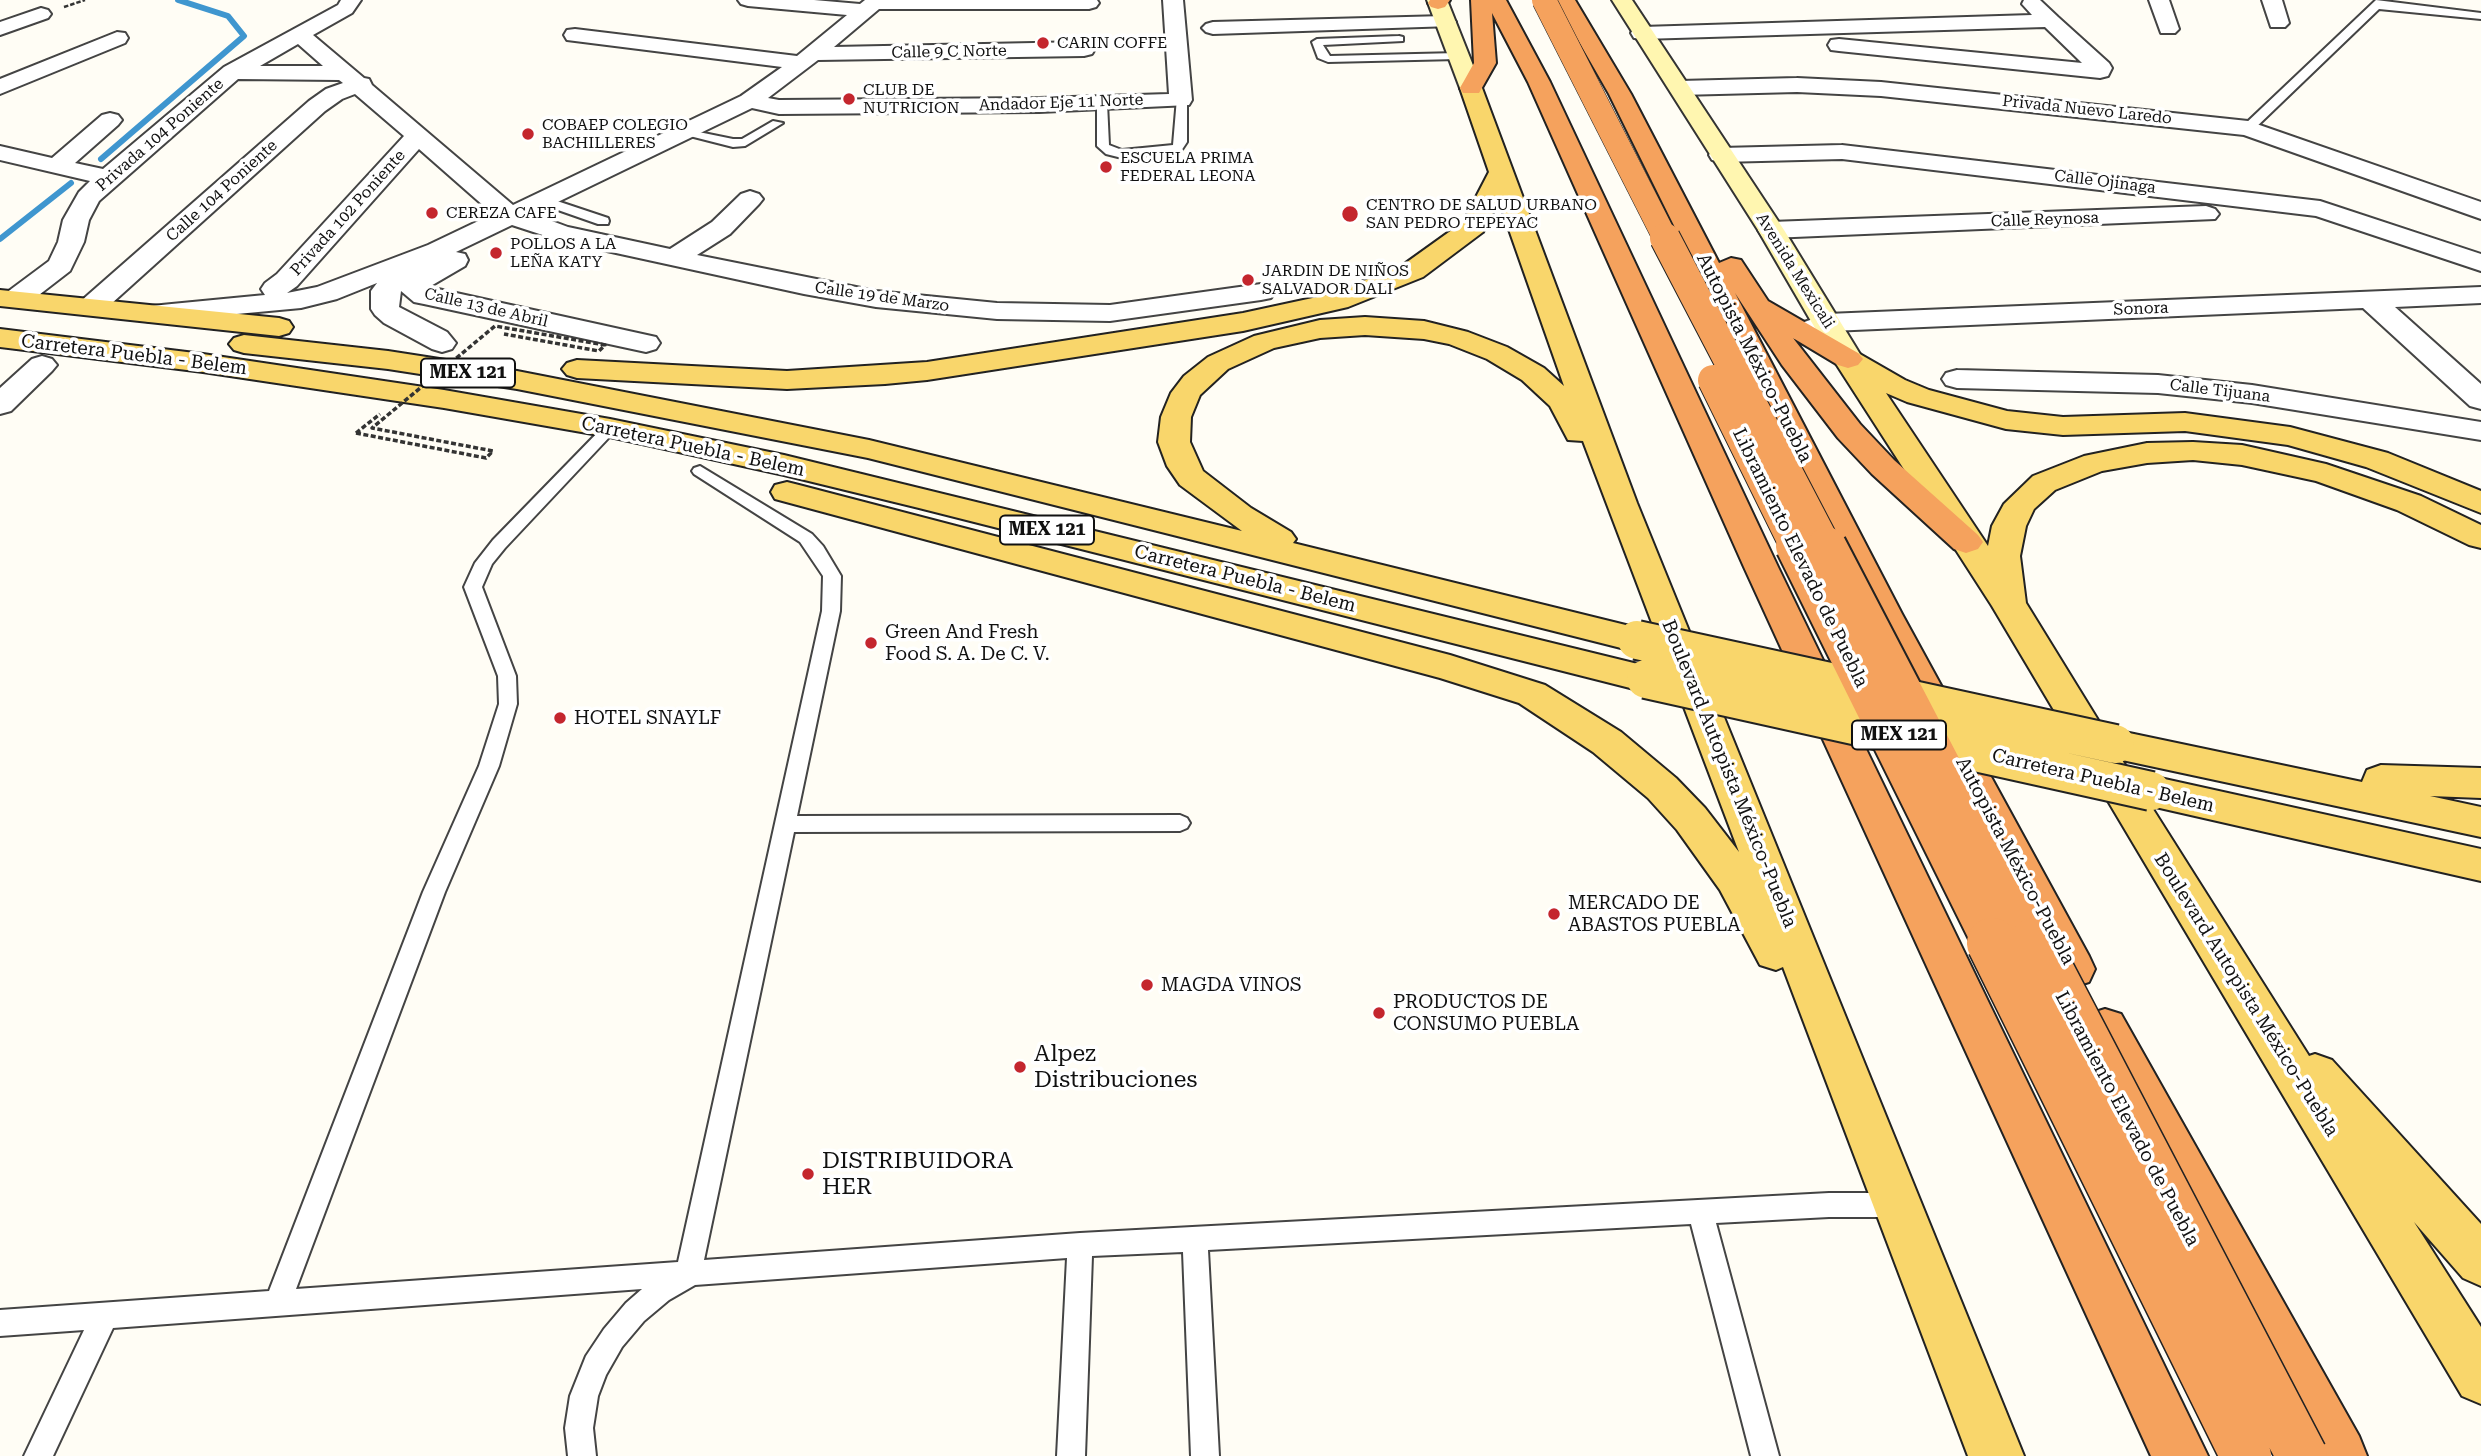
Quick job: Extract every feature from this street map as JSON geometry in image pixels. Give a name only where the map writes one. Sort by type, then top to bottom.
[{"type":"highway","points":[[1465,72],[1485,63],[1481,0]]},
{"type":"highway","points":[[1496,0],[1539,82],[1767,580],[2180,1456]]},
{"type":"highway","name":"Libramiento Elevado de Puebla","points":[[1521,0],[1696,346],[2246,1456]]},
{"type":"highway","name":"Libramiento Elevado de Puebla","points":[[1544,0],[1634,178],[2302,1456]]},
{"type":"highway","name":"Autopista México-Puebla","points":[[1565,0],[1620,94],[1884,614],[2020,870],[2339,1456]]},
{"type":"highway","points":[[1574,0],[1593,47]]},
{"type":"highway","points":[[1620,94],[1636,109],[1792,359],[1849,431],[1883,467],[1966,542]]},
{"type":"highway","points":[[1755,303],[1815,327],[1848,359]]},
{"type":"main road","name":"Boulevard Autopista México-Puebla","points":[[1465,72],[1621,503],[1996,1456]]},
{"type":"main road","points":[[577,369],[776,380],[885,375],[1243,323],[1356,295],[1413,271],[1474,226],[1501,173]]},
{"type":"main road","points":[[5,305],[90,307],[442,343],[577,369],[693,402],[747,426]]},
{"type":"main road","name":"Carretera Puebla - Belem","points":[[5,305],[258,345],[388,360],[517,380],[869,449],[1637,640],[2481,822]]},
{"type":"main road","points":[[1345,568],[1306,552],[1238,515],[1191,478],[1183,466],[1174,442],[1176,417],[1186,393],[1218,363],[1247,348],[1281,337],[1342,327],[1386,326],[1424,330],[1478,345],[1515,362],[1550,388],[1563,402],[1598,469],[1621,503]]},
{"type":"main road","name":"Carretera Puebla - Belem","points":[[0,338],[301,378],[620,431],[784,465],[1646,678],[2481,865]]},
{"type":"main road","points":[[1848,359],[1966,542]]},
{"type":"main road","points":[[1848,359],[1894,386],[1974,414],[2053,425],[2185,422],[2256,430],[2324,444],[2377,460],[2429,479],[2481,503]]},
{"type":"main road","points":[[0,361],[174,378],[301,378]]},
{"type":"main road","points":[[620,431],[700,471],[1436,665],[1532,694],[1560,709],[1622,753],[1662,788],[1691,819],[1735,877],[1809,1010],[1839,1052]]},
{"type":"main road","points":[[2009,605],[2003,556],[2009,526],[2020,504],[2044,483],[2068,472],[2095,463],[2147,453],[2217,452],[2316,471],[2397,498],[2481,538]]},
{"type":"main road","name":"Boulevard Autopista México-Puebla","points":[[1966,542],[2009,605],[2481,1377]]},
{"type":"main road","points":[[2302,782],[2367,780],[2481,783]]},
{"type":"main road","points":[[2256,1010],[2481,1261]]},
{"type":"street","points":[[317,0],[348,4]]},
{"type":"street","points":[[748,0],[873,5],[1089,3]]},
{"type":"street","points":[[1155,0],[1172,99]]},
{"type":"street","points":[[1172,0],[1172,99]]},
{"type":"street","name":"Avenida Mexicali","points":[[1622,0],[1770,230],[1815,327]]},
{"type":"street","points":[[2028,0],[2051,21]]},
{"type":"street","points":[[2159,0],[2168,29]]},
{"type":"street","points":[[2272,0],[2278,23]]},
{"type":"street","name":"Privada 104 Poniente","points":[[5,305],[60,265],[88,197],[108,178],[232,72],[348,4]]},
{"type":"street","points":[[151,314],[275,304],[314,296],[437,251],[749,101],[808,59],[873,5]]},
{"type":"street","points":[[1213,28],[1440,6],[1465,72]]},
{"type":"street","points":[[0,29],[41,13]]},
{"type":"street","name":"Privada Nuevo Laredo","points":[[1642,33],[1805,28],[2051,21],[2101,68],[2100,71],[1848,48],[1830,42],[1805,28]]},
{"type":"street","points":[[299,34],[510,215]]},
{"type":"street","name":"Calle 9 C Norte","points":[[575,35],[808,59],[1084,49]]},
{"type":"street","points":[[0,87],[117,38]]},
{"type":"street","points":[[232,72],[354,79]]},
{"type":"street","name":"Calle 104 Poniente","points":[[90,307],[317,106],[354,79]]},
{"type":"street","name":"Privada Nuevo Laredo","points":[[1680,88],[1797,85],[1881,89],[2248,128],[2481,211]]},
{"type":"street","name":"Andador Eje 11 Norte","points":[[749,101],[779,107],[1101,103],[1172,99]]},
{"type":"street","points":[[59,164],[110,120]]},
{"type":"street","name":"Privada 102 Poniente","points":[[275,289],[287,280],[418,135]]},
{"type":"street","name":"Calle Ojinaga","points":[[1721,155],[1842,152],[2320,209],[2481,263]]},
{"type":"street","points":[[1,153],[59,164],[108,178]]},
{"type":"street","points":[[677,256],[721,228],[750,199]]},
{"type":"street","name":"Calle Reynosa","points":[[1770,230],[2320,209]]},
{"type":"street","name":"Calle 19 de Marzo","points":[[510,215],[570,235],[677,256],[792,284],[876,299],[1051,314],[1123,312],[1261,292]]},
{"type":"street","name":"Calle 13 de Abril","points":[[475,232],[475,239],[460,257],[417,281],[414,286],[416,293],[646,343]]},
{"type":"street","points":[[437,251],[391,282],[383,300],[385,309],[394,317],[425,331],[442,343]]},
{"type":"street","points":[[115,287],[199,294],[351,284]]},
{"type":"street","name":"Sonora","points":[[1815,327],[2481,295]]},
{"type":"street","points":[[2369,299],[2481,400]]},
{"type":"street","points":[[0,405],[41,365]]},
{"type":"street","name":"Calle Tijuana","points":[[1957,379],[2158,384],[2252,394],[2481,431]]},
{"type":"lane","points":[[2248,128],[2378,3],[2481,16]]},
{"type":"lane","points":[[1399,39],[1317,42],[1322,56],[1328,59],[1465,72]]},
{"type":"lane","points":[[1101,103],[1103,146],[1122,154],[1146,153],[1177,148],[1181,142],[1172,99]]},
{"type":"lane","points":[[684,133],[733,143],[744,142],[777,123]]},
{"type":"lane","points":[[542,200],[603,222]]},
{"type":"lane","points":[[277,1305],[434,892],[489,766],[508,704],[507,676],[473,587],[484,563],[499,544],[620,431]]},
{"type":"lane","points":[[582,1456],[579,1428],[584,1396],[596,1366],[613,1338],[635,1312],[660,1291],[688,1275],[831,611],[832,576],[817,550],[806,538],[789,524],[700,471]]},
{"type":"lane","points":[[785,824],[1180,823]]},
{"type":"lane","points":[[0,1323],[1080,1245],[1829,1205],[1899,1205]]},
{"type":"lane","points":[[1701,1212],[1765,1456]]},
{"type":"lane","points":[[1195,1239],[1205,1456]]},
{"type":"lane","points":[[1071,1456],[1080,1245]]},
{"type":"lane","points":[[38,1456],[104,1317]]},
{"type":"path","points":[[356,433],[486,458],[493,452],[373,428],[495,326],[605,345],[599,351],[504,334]]},
{"type":"waterway","points":[[101,159],[244,36],[228,16],[178,0]]},
{"type":"waterway","points":[[0,239],[71,183]]},
{"type":"place","name":"CARIN COFFE","points":[[1043,43]]},
{"type":"place","name":"CLUB DE NUTRICION","points":[[849,99]]},
{"type":"place","name":"COBAEP COLEGIO BACHILLERES","points":[[528,134]]},
{"type":"place","name":"ESCUELA PRIMA FEDERAL LEONA","points":[[1106,167]]},
{"type":"place","name":"CEREZA CAFE","points":[[432,213]]},
{"type":"place","name":"CENTRO DE SALUD URBANO SAN PEDRO TEPEYAC","points":[[1350,214]]},
{"type":"place","name":"POLLOS A LA LEÑA KATY","points":[[496,253]]},
{"type":"place","name":"JARDIN DE NIÑOS SALVADOR DALI","points":[[1248,280]]},
{"type":"place","name":"Green And Fresh Food S. A. De C. V.","points":[[871,643]]},
{"type":"place","name":"HOTEL SNAYLF","points":[[560,718]]},
{"type":"place","name":"MERCADO DE ABASTOS PUEBLA","points":[[1554,914]]},
{"type":"place","name":"MAGDA VINOS","points":[[1147,985]]},
{"type":"place","name":"PRODUCTOS DE CONSUMO PUEBLA","points":[[1379,1013]]},
{"type":"place","name":"Alpez Distribuciones","points":[[1020,1067]]},
{"type":"place","name":"DISTRIBUIDORA HER","points":[[808,1174]]}]
